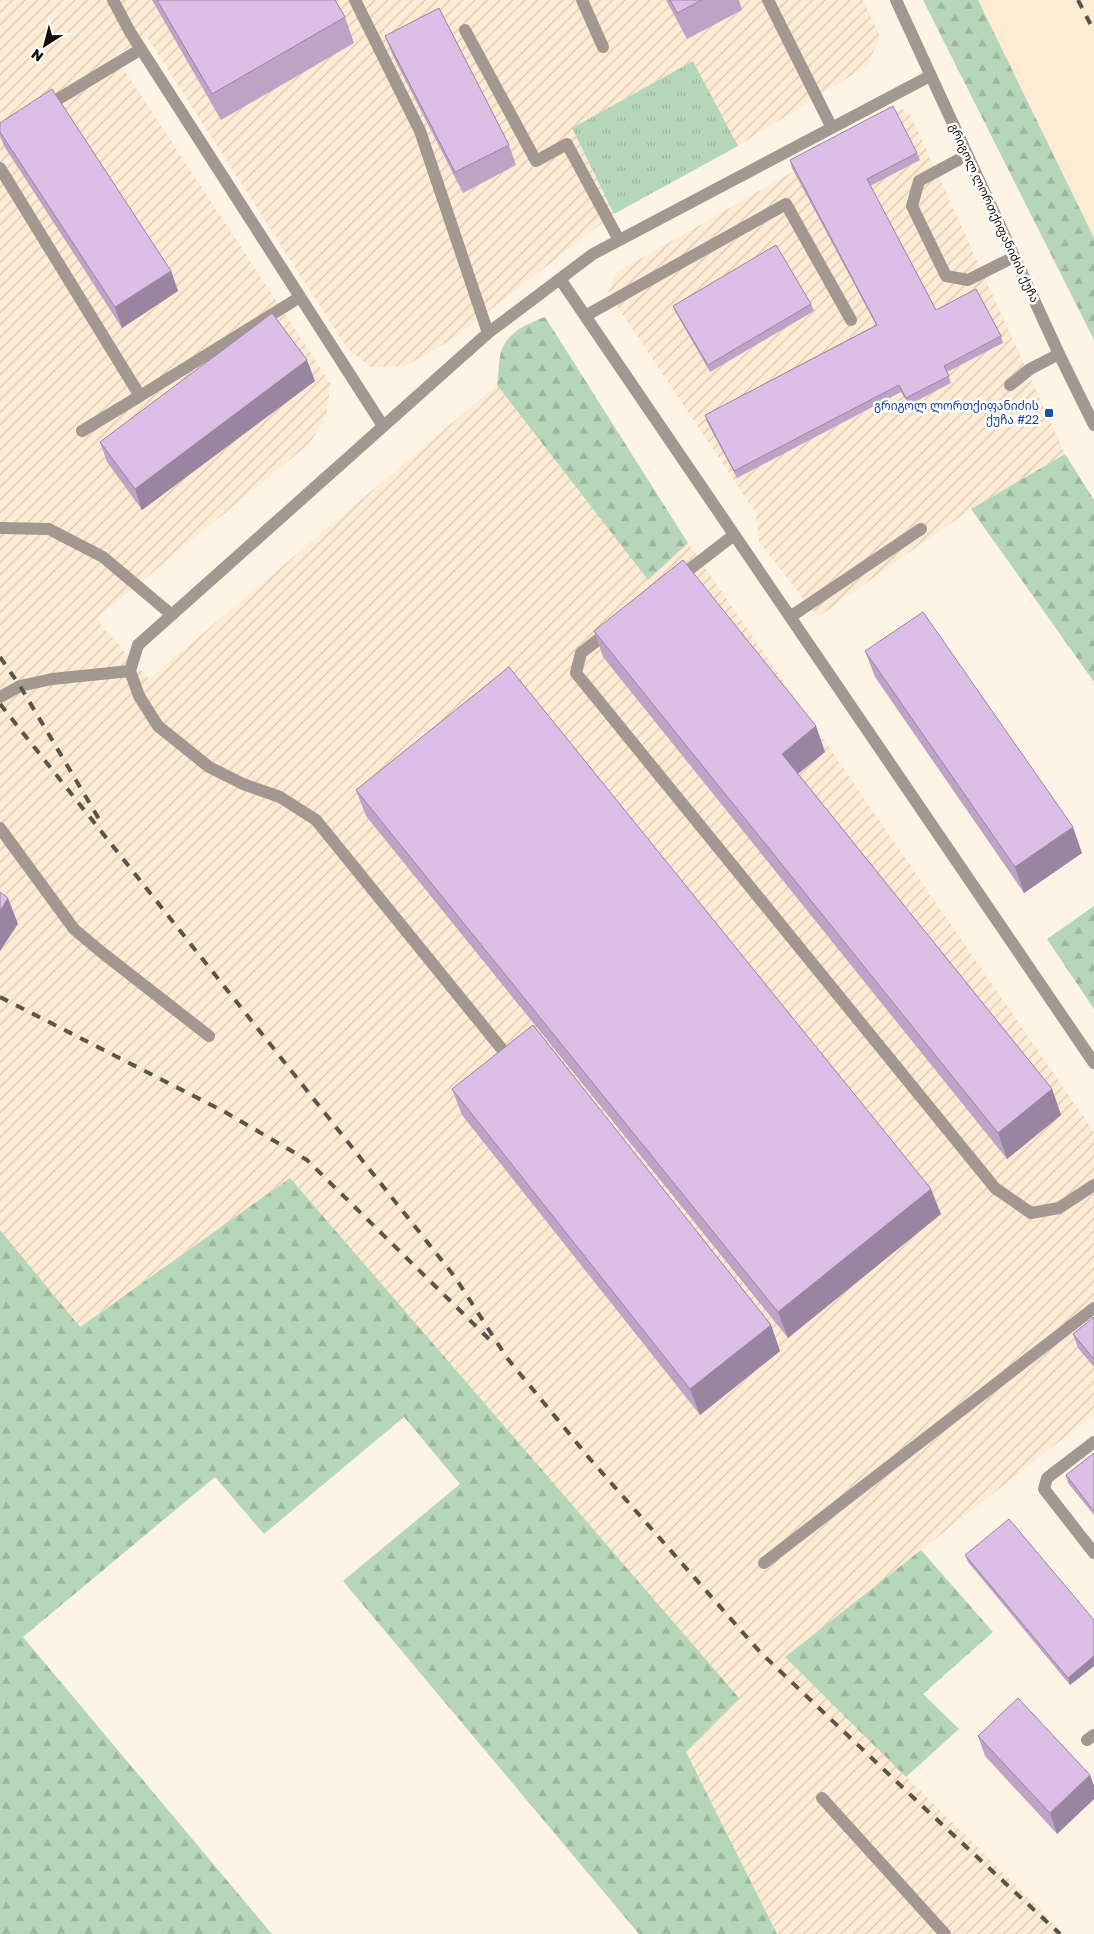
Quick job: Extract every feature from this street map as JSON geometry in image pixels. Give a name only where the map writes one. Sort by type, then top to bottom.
[{"type":"street","points":[[113,0],[141,48],[383,426]]},
{"type":"street","points":[[354,0],[420,131],[488,333]]},
{"type":"street","points":[[582,0],[602,47]]},
{"type":"street","points":[[768,0],[832,128]]},
{"type":"street","name":"გრიგოლ ლორთქიფანიძის ქუჩა","points":[[896,0],[966,155],[1094,425]]},
{"type":"street","points":[[465,30],[536,161],[567,144],[619,240]]},
{"type":"street","points":[[33,114],[141,48]]},
{"type":"street","points":[[501,1048],[316,820],[280,797],[243,784],[209,768],[158,726],[139,696],[130,671],[138,644],[488,333],[593,254],[930,76]]},
{"type":"street","points":[[966,155],[919,181],[912,206],[946,276],[968,280],[1014,257]]},
{"type":"street","points":[[0,168],[140,396]]},
{"type":"street","points":[[585,316],[786,204],[851,320]]},
{"type":"street","points":[[560,279],[1094,1063]]},
{"type":"street","points":[[82,431],[300,297]]},
{"type":"street","points":[[1010,385],[1030,369],[1059,354]]},
{"type":"street","points":[[0,528],[49,529],[103,557],[172,615]]},
{"type":"street","points":[[790,617],[921,529]]},
{"type":"street","points":[[665,588],[734,535]]},
{"type":"street","points":[[620,624],[581,653],[576,672],[995,1188],[1031,1213],[1059,1208],[1094,1185]]},
{"type":"street","points":[[0,697],[20,686],[52,679],[130,671]]},
{"type":"street","points":[[0,828],[74,929],[100,952],[209,1036]]},
{"type":"street","points":[[764,1563],[1094,1308]]},
{"type":"street","points":[[1094,1442],[1047,1478],[1044,1490],[1094,1553]]},
{"type":"street","points":[[822,1798],[945,1934]]},
{"type":"shaded area","points":[[0,0],[863,0],[880,36],[868,65],[738,146],[693,61],[572,129],[614,214],[450,341],[405,366],[371,367],[347,348],[147,37],[115,56],[331,384],[326,415],[310,443],[96,619],[149,679],[497,385],[648,580],[688,543],[1094,1132],[1094,1414],[785,1657],[1063,1934],[777,1934],[686,1752],[738,1698],[290,1178],[79,1327],[0,1230]]},
{"type":"shaded area","points":[[978,0],[1094,0],[1094,238],[979,3]]},
{"type":"shaded area","points":[[902,109],[911,116],[1065,454],[971,509],[818,617],[759,542],[756,513],[608,293],[616,273]]},
{"type":"green space","points":[[923,0],[978,0],[1094,238],[1094,340]]},
{"type":"green space","points":[[693,61],[738,146],[614,214],[572,128]]},
{"type":"green space","points":[[545,317],[688,543],[648,580],[497,385],[502,349],[509,337],[520,328]]},
{"type":"green space","points":[[1065,454],[1094,500],[1094,682],[971,509]]},
{"type":"green space","points":[[1094,906],[1094,1009],[1047,939]]},
{"type":"green space","points":[[290,1178],[739,1698],[686,1752],[777,1934],[639,1934],[343,1581],[460,1484],[404,1417],[264,1534],[215,1477],[23,1637],[272,1934],[0,1934],[0,1230],[80,1327]]},
{"type":"green space","points":[[921,1550],[993,1632],[923,1694],[959,1729],[906,1777],[785,1657]]},
{"type":"building","points":[[157,0],[335,0],[345,17],[212,94]]},
{"type":"building","points":[[670,0],[702,0],[677,13]]},
{"type":"building","points":[[439,8],[509,145],[455,172],[385,36]]},
{"type":"building","points":[[52,89],[171,271],[115,307],[0,132],[0,123]]},
{"type":"building","points":[[893,106],[917,153],[867,179],[936,310],[976,289],[1001,336],[944,366],[949,376],[906,398],[899,385],[734,471],[705,415],[877,325],[790,160]]},
{"type":"building","points":[[776,245],[811,304],[708,365],[673,306]]},
{"type":"building","points":[[272,313],[307,360],[135,489],[100,442]]},
{"type":"building","points":[[683,560],[816,726],[782,754],[1052,1089],[998,1133],[594,631]]},
{"type":"building","points":[[923,612],[1073,827],[1015,867],[865,651]]},
{"type":"building","points":[[509,667],[931,1189],[778,1312],[356,790]]},
{"type":"building","points":[[0,892],[8,898],[0,911]]},
{"type":"building","points":[[533,1025],[771,1325],[690,1389],[452,1089]]},
{"type":"building","points":[[1094,1317],[1094,1359],[1073,1334]]},
{"type":"building","points":[[1094,1453],[1094,1511],[1066,1475]]},
{"type":"building","points":[[1009,1519],[1094,1620],[1094,1656],[1068,1678],[965,1555]]},
{"type":"building","points":[[1018,1698],[1090,1775],[1050,1813],[978,1736]]},
{"type":"railway","points":[[1078,0],[1094,31]]},
{"type":"railway","points":[[0,657],[20,686],[99,819]]},
{"type":"railway","points":[[0,704],[455,1277],[507,1358],[590,1459],[760,1652],[1060,1934]]},
{"type":"railway","points":[[0,997],[225,1112],[307,1160],[492,1342]]},
{"type":"place","name":"გრიგოლ ლორთქიფანიძის ქუჩა #22","points":[[1049,413]]}]
